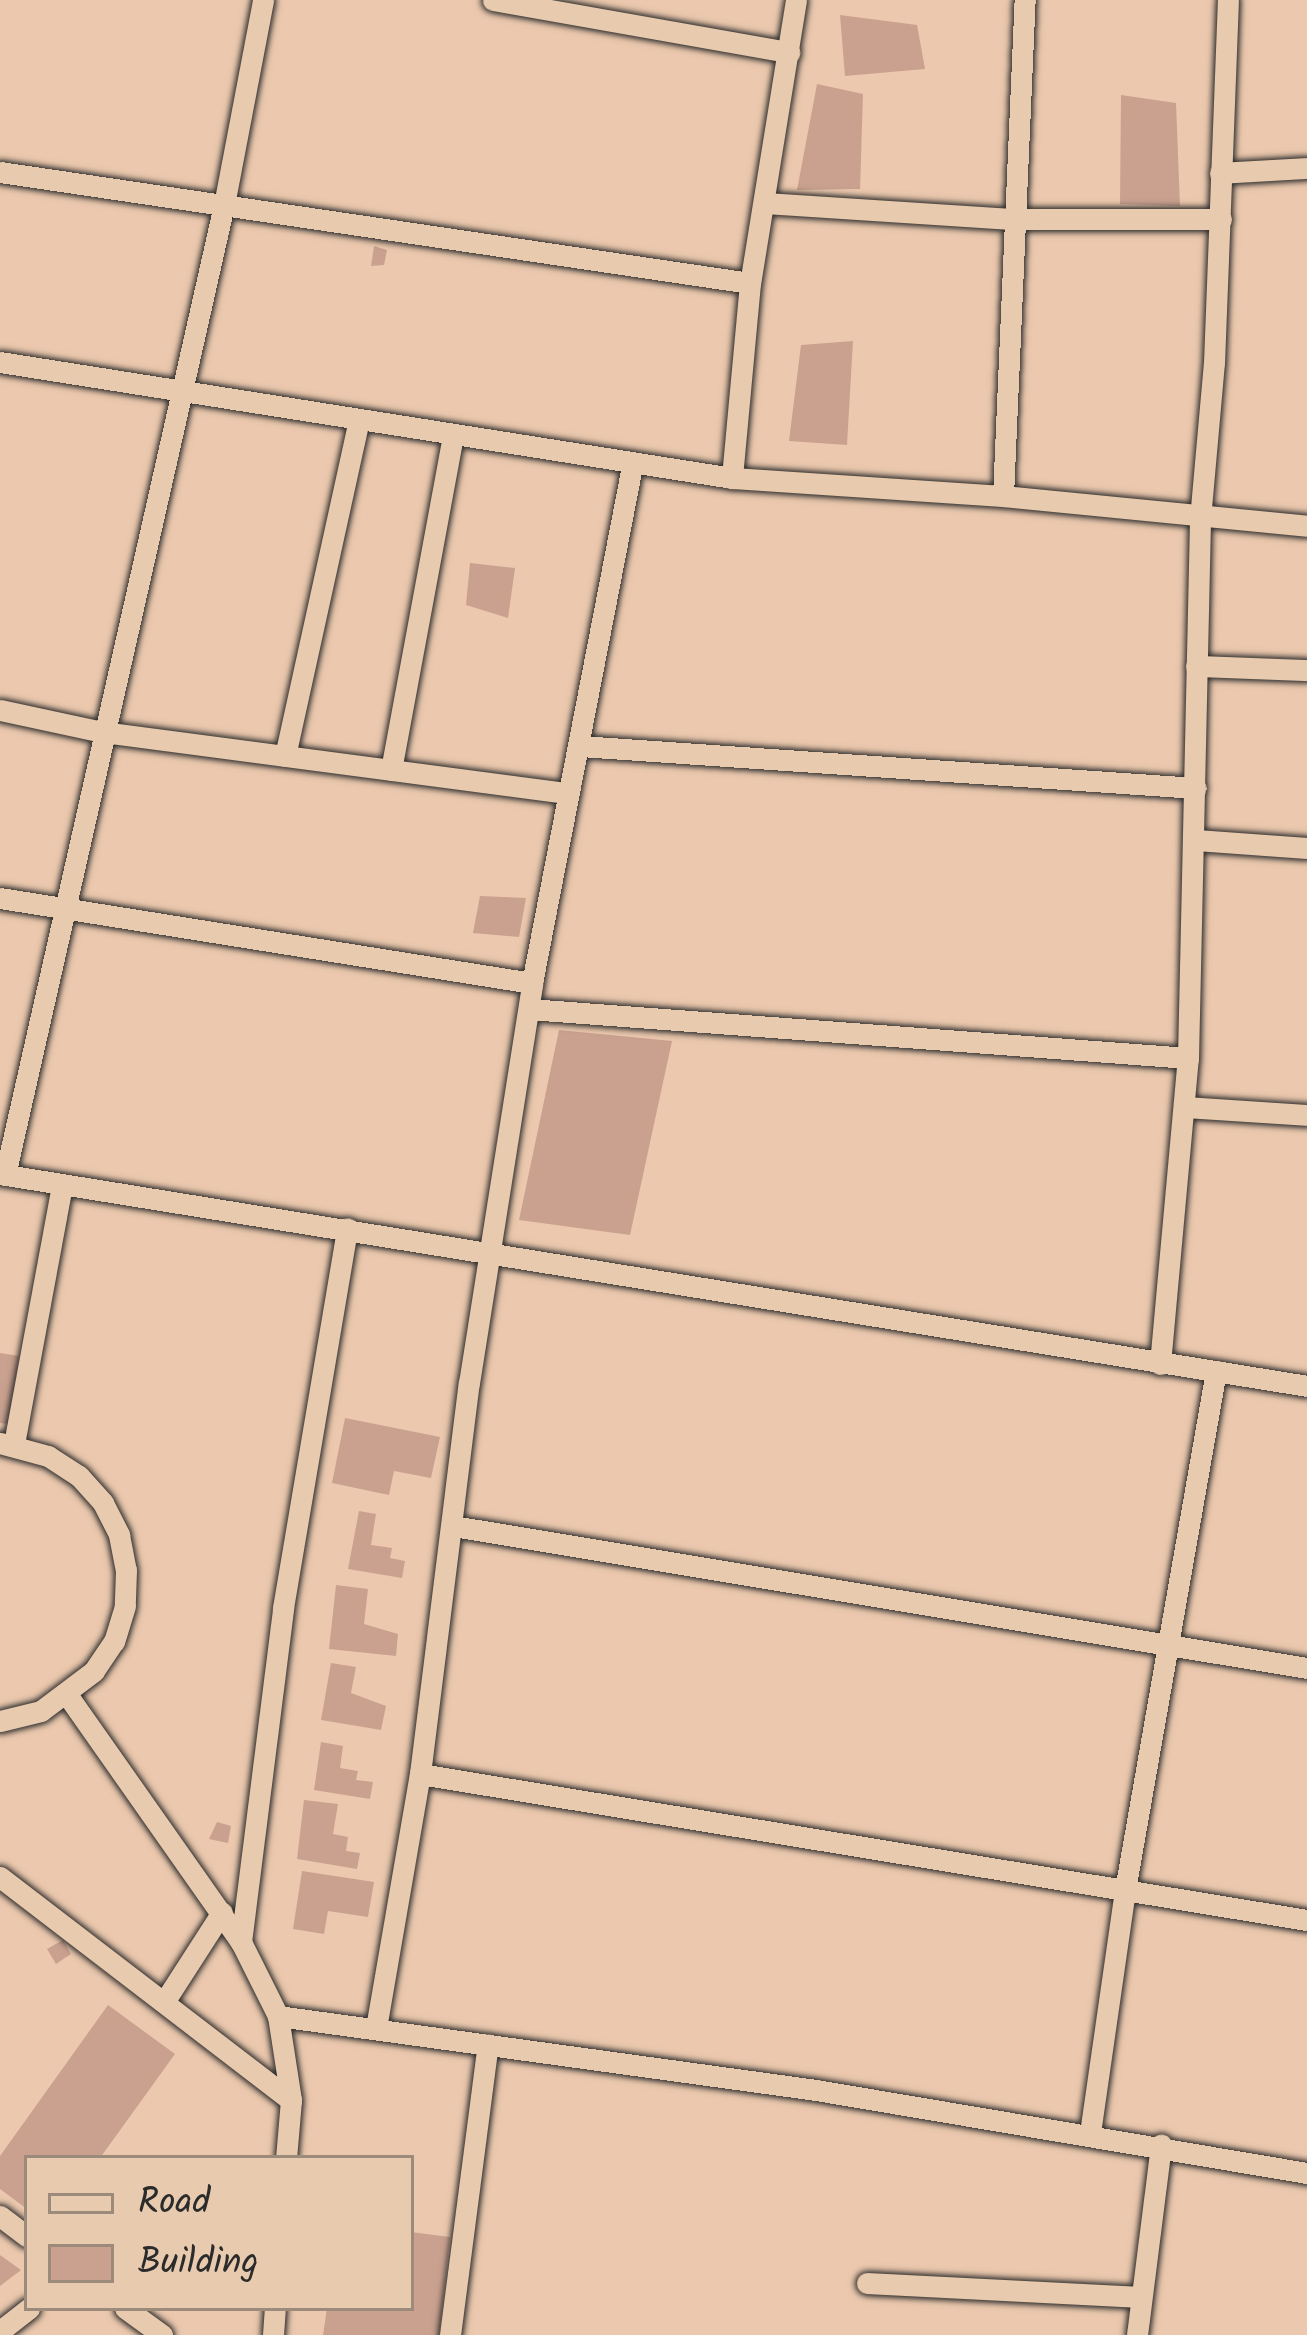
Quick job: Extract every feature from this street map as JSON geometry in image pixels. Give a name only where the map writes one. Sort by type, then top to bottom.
[{"type":"street","points":[[263,0],[224,206],[2,1175],[1307,1386]]},
{"type":"street","points":[[493,0],[789,52]]},
{"type":"street","points":[[732,478],[750,283],[796,0]]},
{"type":"street","points":[[1004,496],[1025,0]]},
{"type":"street","points":[[1160,1364],[1188,1058],[1200,518],[1221,219],[1228,0]]},
{"type":"street","points":[[1220,173],[1307,168]]},
{"type":"street","points":[[0,172],[750,283]]},
{"type":"street","points":[[765,203],[1015,219],[1221,219]]},
{"type":"street","points":[[0,362],[632,466],[1307,526]]},
{"type":"street","points":[[286,756],[359,420]]},
{"type":"street","points":[[391,770],[453,435]]},
{"type":"street","points":[[376,2028],[420,1774],[469,1383],[532,983],[632,466]]},
{"type":"street","points":[[1196,666],[1307,670]]},
{"type":"street","points":[[0,710],[103,732],[568,794]]},
{"type":"street","points":[[580,746],[1196,788]]},
{"type":"street","points":[[1196,840],[1307,848]]},
{"type":"street","points":[[0,898],[532,983]]},
{"type":"street","points":[[529,1009],[1188,1058]]},
{"type":"street","points":[[1184,1107],[1307,1115]]},
{"type":"street","points":[[0,1721],[41,1711],[68,1696],[94,1671],[114,1641],[124,1606],[126,1570],[118,1535],[103,1502],[64,1466],[7,1444],[62,1184]]},
{"type":"street","points":[[242,1942],[283,1608],[347,1228]]},
{"type":"street","points":[[1090,2134],[1125,1890],[1216,1371]]},
{"type":"street","points":[[453,1526],[1307,1668]]},
{"type":"street","points":[[68,1696],[242,1942],[278,2016],[291,2100],[286,2155]]},
{"type":"street","points":[[420,1774],[1307,1919]]},
{"type":"street","points":[[0,1877],[166,1999],[291,2100]]},
{"type":"street","points":[[166,1999],[222,1912]]},
{"type":"street","points":[[278,2016],[1090,2134],[1307,2173]]},
{"type":"street","points":[[450,2335],[488,2044]]},
{"type":"street","points":[[1137,2335],[1161,2145]]},
{"type":"street","points":[[867,2282],[1141,2297]]},
{"type":"street","points":[[0,2331],[25,2311]]},
{"type":"street","points":[[134,2320],[162,2335]]},
{"type":"building","points":[[840,15],[917,25],[925,69],[845,76]]},
{"type":"building","points":[[817,84],[863,94],[860,189],[797,190]]},
{"type":"building","points":[[1121,95],[1176,103],[1180,206],[1120,204]]},
{"type":"building","points":[[374,246],[387,250],[384,265],[371,266]]},
{"type":"building","points":[[853,341],[847,445],[789,441],[801,345]]},
{"type":"building","points":[[470,563],[515,568],[508,618],[466,605]]},
{"type":"building","points":[[480,896],[526,898],[519,937],[473,933]]},
{"type":"building","points":[[559,1030],[672,1041],[630,1235],[519,1220]]},
{"type":"building","points":[[0,1353],[19,1356],[9,1424],[0,1423]]},
{"type":"building","points":[[345,1418],[440,1437],[431,1478],[394,1471],[389,1495],[332,1483]]},
{"type":"building","points":[[359,1511],[376,1514],[371,1545],[392,1548],[390,1558],[405,1561],[402,1578],[348,1569]]},
{"type":"building","points":[[336,1585],[368,1589],[364,1624],[398,1634],[396,1656],[329,1649]]},
{"type":"building","points":[[331,1663],[356,1667],[351,1693],[386,1706],[381,1730],[321,1720]]},
{"type":"building","points":[[321,1742],[343,1746],[340,1768],[358,1771],[356,1780],[373,1782],[370,1799],[314,1790]]},
{"type":"building","points":[[304,1800],[338,1804],[333,1834],[348,1837],[346,1851],[360,1853],[357,1869],[297,1859]]},
{"type":"building","points":[[217,1822],[231,1826],[228,1843],[209,1839]]},
{"type":"building","points":[[302,1871],[374,1882],[368,1917],[328,1911],[324,1934],[293,1929]]},
{"type":"building","points":[[63,1940],[71,1954],[56,1964],[47,1949]]},
{"type":"building","points":[[108,2005],[175,2054],[102,2155],[24,2155],[24,2207],[0,2189],[0,2156]]},
{"type":"building","points":[[414,2232],[450,2237],[439,2335],[323,2335],[327,2311],[414,2311]]},
{"type":"building","points":[[0,2255],[21,2270],[0,2286]]}]
